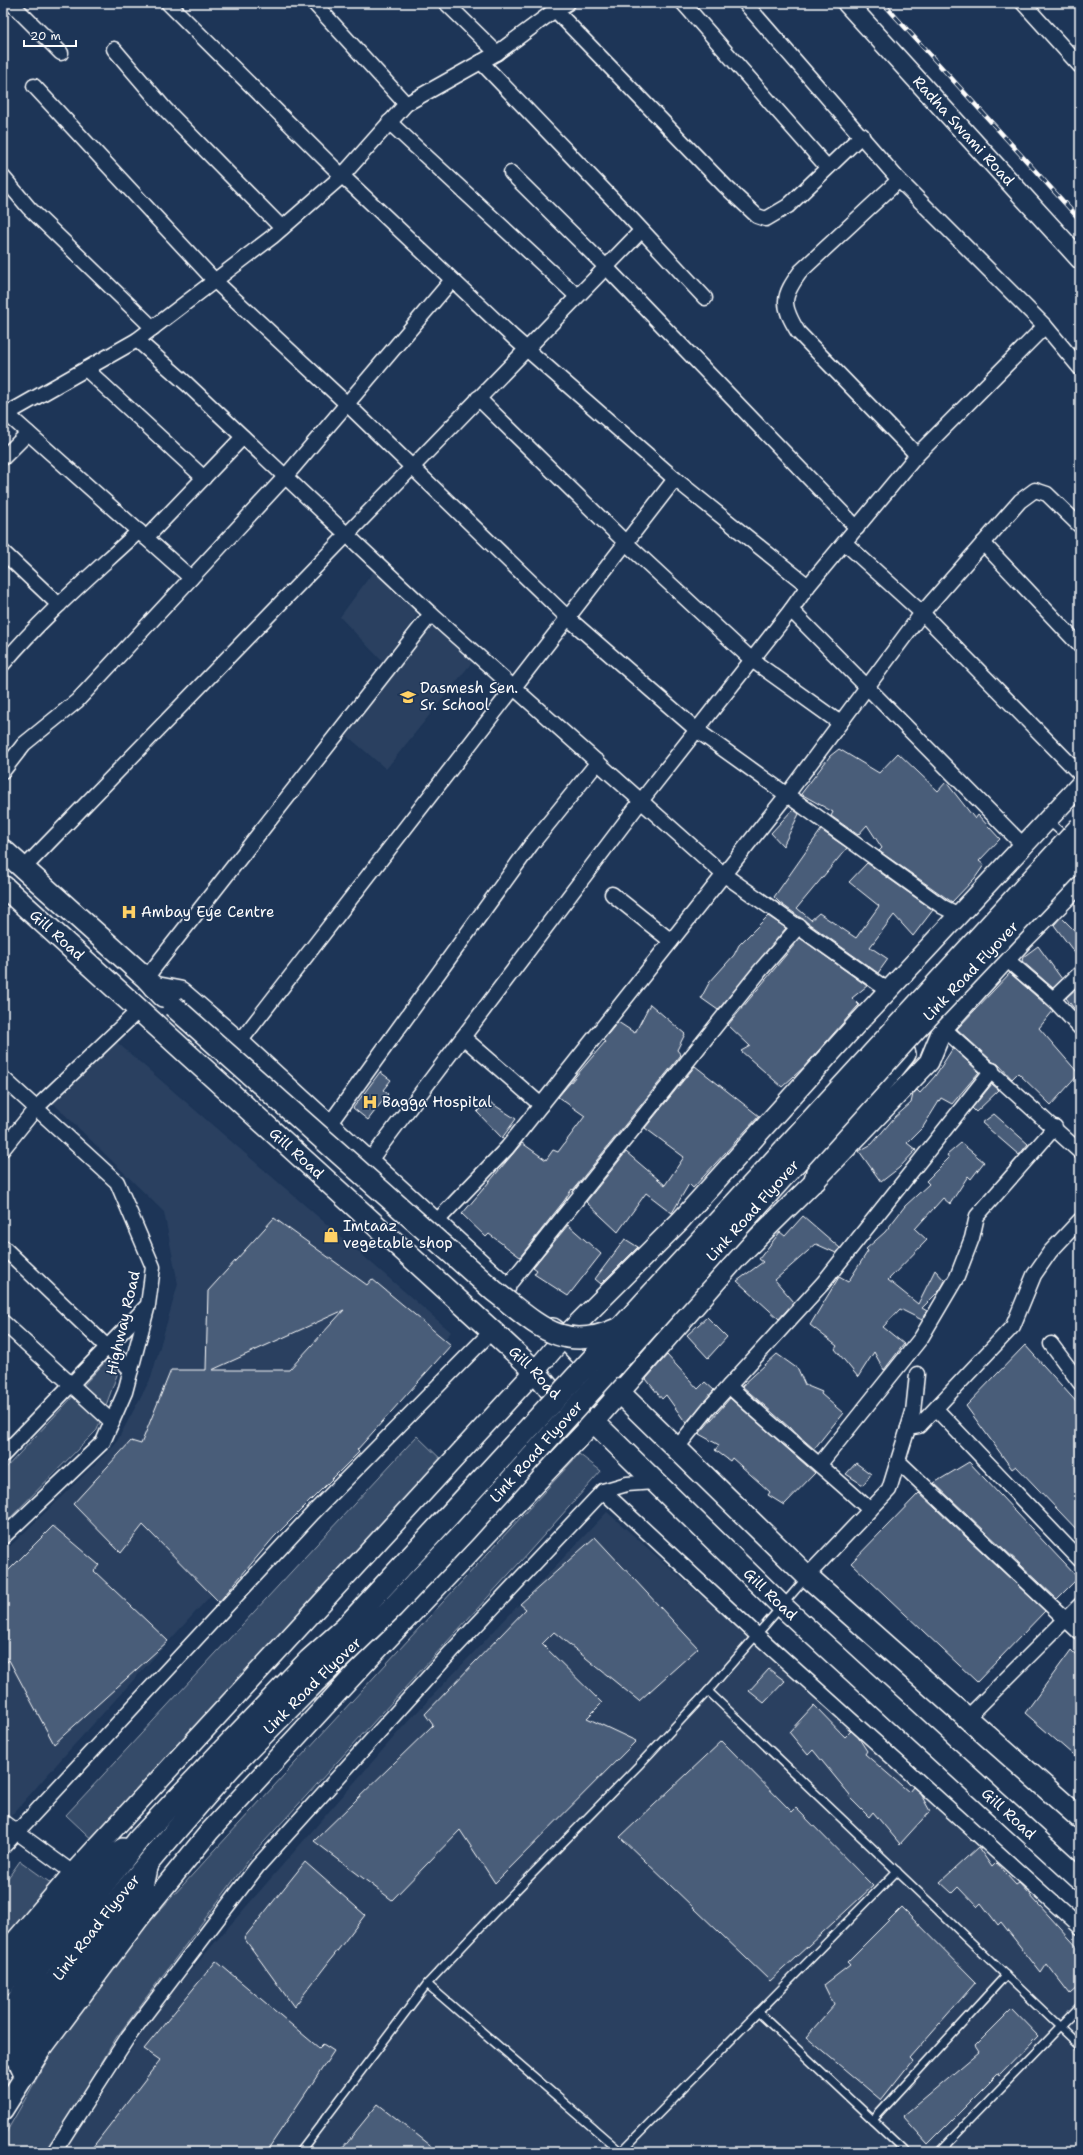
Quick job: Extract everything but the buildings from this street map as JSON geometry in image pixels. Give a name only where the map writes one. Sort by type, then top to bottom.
[{"type":"main road","name":"Link Road Flyover","points":[[3,2056],[26,2021],[146,1863],[231,1767],[314,1683],[393,1607],[466,1530],[914,1031],[1078,842]]},
{"type":"main road","name":"Link Road Flyover","points":[[3,2023],[40,1966],[139,1839],[230,1742],[310,1660],[350,1622],[618,1329],[1078,842]]},
{"type":"main road","name":"Gill Road","points":[[3,850],[150,983],[173,1006],[494,1291],[545,1330],[571,1339],[585,1340],[601,1337],[618,1329]]},
{"type":"main road","name":"Gill Road","points":[[3,886],[140,1008],[492,1331],[535,1371],[551,1391],[594,1422],[782,1606],[1080,1880]]},
{"type":"main road","points":[[150,983],[180,992],[239,1043],[368,1163],[506,1288],[570,1343],[676,1449],[808,1576],[1080,1818]]},
{"type":"main road","points":[[815,1181],[819,1162],[903,1057],[914,1031]]},
{"type":"main road","points":[[3,1985],[21,1959],[81,1884],[106,1859],[139,1839]]},
{"type":"main road","points":[[24,2064],[139,1900],[146,1863]]},
{"type":"street","points":[[11,3],[62,53]]},
{"type":"street","points":[[168,3],[342,176],[526,349],[675,479],[808,586]]},
{"type":"street","points":[[314,3],[406,104]]},
{"type":"street","points":[[446,3],[497,53]]},
{"type":"street","points":[[191,578],[28,432],[5,415],[137,340],[282,228],[342,176],[406,104],[497,53],[555,10],[568,3]]},
{"type":"street","points":[[683,3],[827,168]]},
{"type":"street","points":[[745,3],[899,180],[1044,326],[1080,368]]},
{"type":"street","name":"Radha Swami Road","points":[[847,3],[1080,259]]},
{"type":"street","points":[[1023,3],[1080,66]]},
{"type":"street","points":[[555,10],[725,186],[756,216],[766,219],[777,214],[788,206],[862,136]]},
{"type":"street","points":[[114,49],[166,110],[282,228]]},
{"type":"street","points":[[481,62],[705,298]]},
{"type":"street","points":[[34,86],[215,281],[347,404],[568,618],[697,730],[786,796],[943,907],[959,915]]},
{"type":"street","points":[[389,122],[577,296]]},
{"type":"street","points":[[511,172],[606,267],[857,528]]},
{"type":"street","points":[[3,177],[29,208],[153,328]]},
{"type":"street","points":[[899,180],[801,271],[785,296],[786,308],[798,332],[917,454]]},
{"type":"street","points":[[23,868],[641,231]]},
{"type":"street","points":[[3,771],[24,744],[77,701],[285,477],[452,280]]},
{"type":"street","points":[[368,1163],[641,801],[791,610],[808,586],[917,454],[1044,326]]},
{"type":"street","points":[[137,340],[243,437],[431,614],[723,874],[799,926],[889,991]]},
{"type":"street","points":[[86,369],[204,478]]},
{"type":"street","points":[[478,398],[626,543],[752,660],[840,723]]},
{"type":"street","points":[[3,458],[28,432]]},
{"type":"street","points":[[3,664],[20,644],[59,605],[142,534],[204,478],[243,437]]},
{"type":"street","points":[[239,1043],[675,479]]},
{"type":"street","points":[[435,1223],[507,1148],[786,796],[922,612],[1020,501],[1035,490],[1047,494],[1080,526]]},
{"type":"street","points":[[845,542],[922,612],[1080,774]]},
{"type":"street","points":[[983,543],[1080,646]]},
{"type":"street","points":[[3,552],[59,605]]},
{"type":"street","points":[[791,610],[1023,845]]},
{"type":"street","points":[[150,983],[431,614]]},
{"type":"street","points":[[328,1126],[531,845],[598,762]]},
{"type":"street","points":[[3,1955],[73,1873],[535,1371],[563,1338],[680,1220],[1023,845],[1080,785]]},
{"type":"street","points":[[3,2110],[24,2064],[210,1831],[369,1658],[594,1422],[736,1259],[815,1181],[929,1062],[943,1028],[1006,959],[1080,883]]},
{"type":"street","points":[[612,894],[670,941]]},
{"type":"street","points":[[506,1288],[759,972],[799,926]]},
{"type":"street","points":[[1006,959],[1053,999],[1080,1028]]},
{"type":"street","points":[[1053,999],[1080,973]]},
{"type":"street","points":[[3,1149],[36,1108],[140,1008]]},
{"type":"street","points":[[943,1028],[992,1070],[1080,1152]]},
{"type":"street","points":[[463,1037],[541,1105]]},
{"type":"street","points":[[676,1449],[729,1386],[823,1283],[992,1070]]},
{"type":"street","name":"Highway Road","points":[[3,1078],[117,1182],[153,1267],[148,1305],[125,1392],[103,1442],[3,1537]]},
{"type":"street","points":[[820,1464],[921,1338],[957,1277],[972,1238],[977,1216],[1055,1128]]},
{"type":"street","points":[[908,1428],[919,1426],[1013,1326],[1034,1275],[1050,1252],[1080,1220]]},
{"type":"street","points":[[3,1247],[131,1370]]},
{"type":"street","points":[[3,1455],[148,1305]]},
{"type":"street","points":[[3,1322],[112,1422]]},
{"type":"street","points":[[3,1847],[313,1513],[492,1331]]},
{"type":"street","points":[[1051,1344],[1080,1383]]},
{"type":"street","points":[[808,1576],[889,1490],[913,1412],[917,1374]]},
{"type":"street","points":[[729,1386],[764,1418],[820,1464],[870,1510]]},
{"type":"street","points":[[936,1408],[1080,1560]]},
{"type":"street","points":[[898,1461],[1080,1633]]},
{"type":"street","points":[[54,2152],[128,2037],[257,1867],[451,1652],[603,1491],[627,1484],[654,1482]]},
{"type":"street","points":[[603,1491],[757,1635],[1080,1927]]},
{"type":"street","points":[[968,1718],[1080,1605]]},
{"type":"street","points":[[3,1822],[16,1833],[73,1873]]},
{"type":"lane","points":[[1047,820],[1078,842]]},
{"type":"lane","points":[[300,2152],[427,1984],[493,1914],[638,1766],[708,1691],[808,1576]]},
{"type":"lane","points":[[708,1691],[1080,2046]]},
{"type":"lane","points":[[427,1984],[621,2152],[897,1871]]},
{"type":"lane","points":[[873,2120],[1006,1975]]},
{"type":"lane","points":[[939,2152],[1080,2006]]},
{"type":"lane","points":[[758,2012],[907,2152]]},
{"type":"shaded area","name":"Dasmesh Sen. Sr. School","points":[[376,568],[420,611],[383,662],[340,617]]},
{"type":"shaded area","name":"Dasmesh Sen. Sr. School","points":[[431,624],[473,661],[386,769],[344,733]]},
{"type":"shaded area","points":[[113,1039],[451,1332],[64,1756],[3,1825],[3,1553],[115,1445],[151,1378],[178,1284],[164,1212],[51,1101]]},
{"type":"shaded area","points":[[110,1357],[117,1375],[97,1430],[3,1525],[3,1471]]},
{"type":"shaded area","points":[[417,1436],[449,1467],[99,1846],[66,1815]]},
{"type":"shaded area","points":[[579,1454],[601,1471],[520,1562],[254,1853],[116,2038],[49,2152],[3,2152],[3,2138],[73,2015],[160,1910]]},
{"type":"shaded area","points":[[607,1512],[1080,1932],[1080,2152],[63,2152],[164,2001],[401,1729]]},
{"type":"shaded area","points":[[20,1861],[59,1889],[3,1967],[3,1885]]},
{"type":"railway","points":[[883,3],[1080,220]]},
{"type":"place","name":"Dasmesh Sen. Sr. School","points":[[408,697]]},
{"type":"place","name":"Ambay Eye Centre","points":[[129,912]]},
{"type":"place","name":"Bagga Hospital","points":[[370,1102]]},
{"type":"place","name":"Imtaaz vegetable shop","points":[[331,1235]]}]
